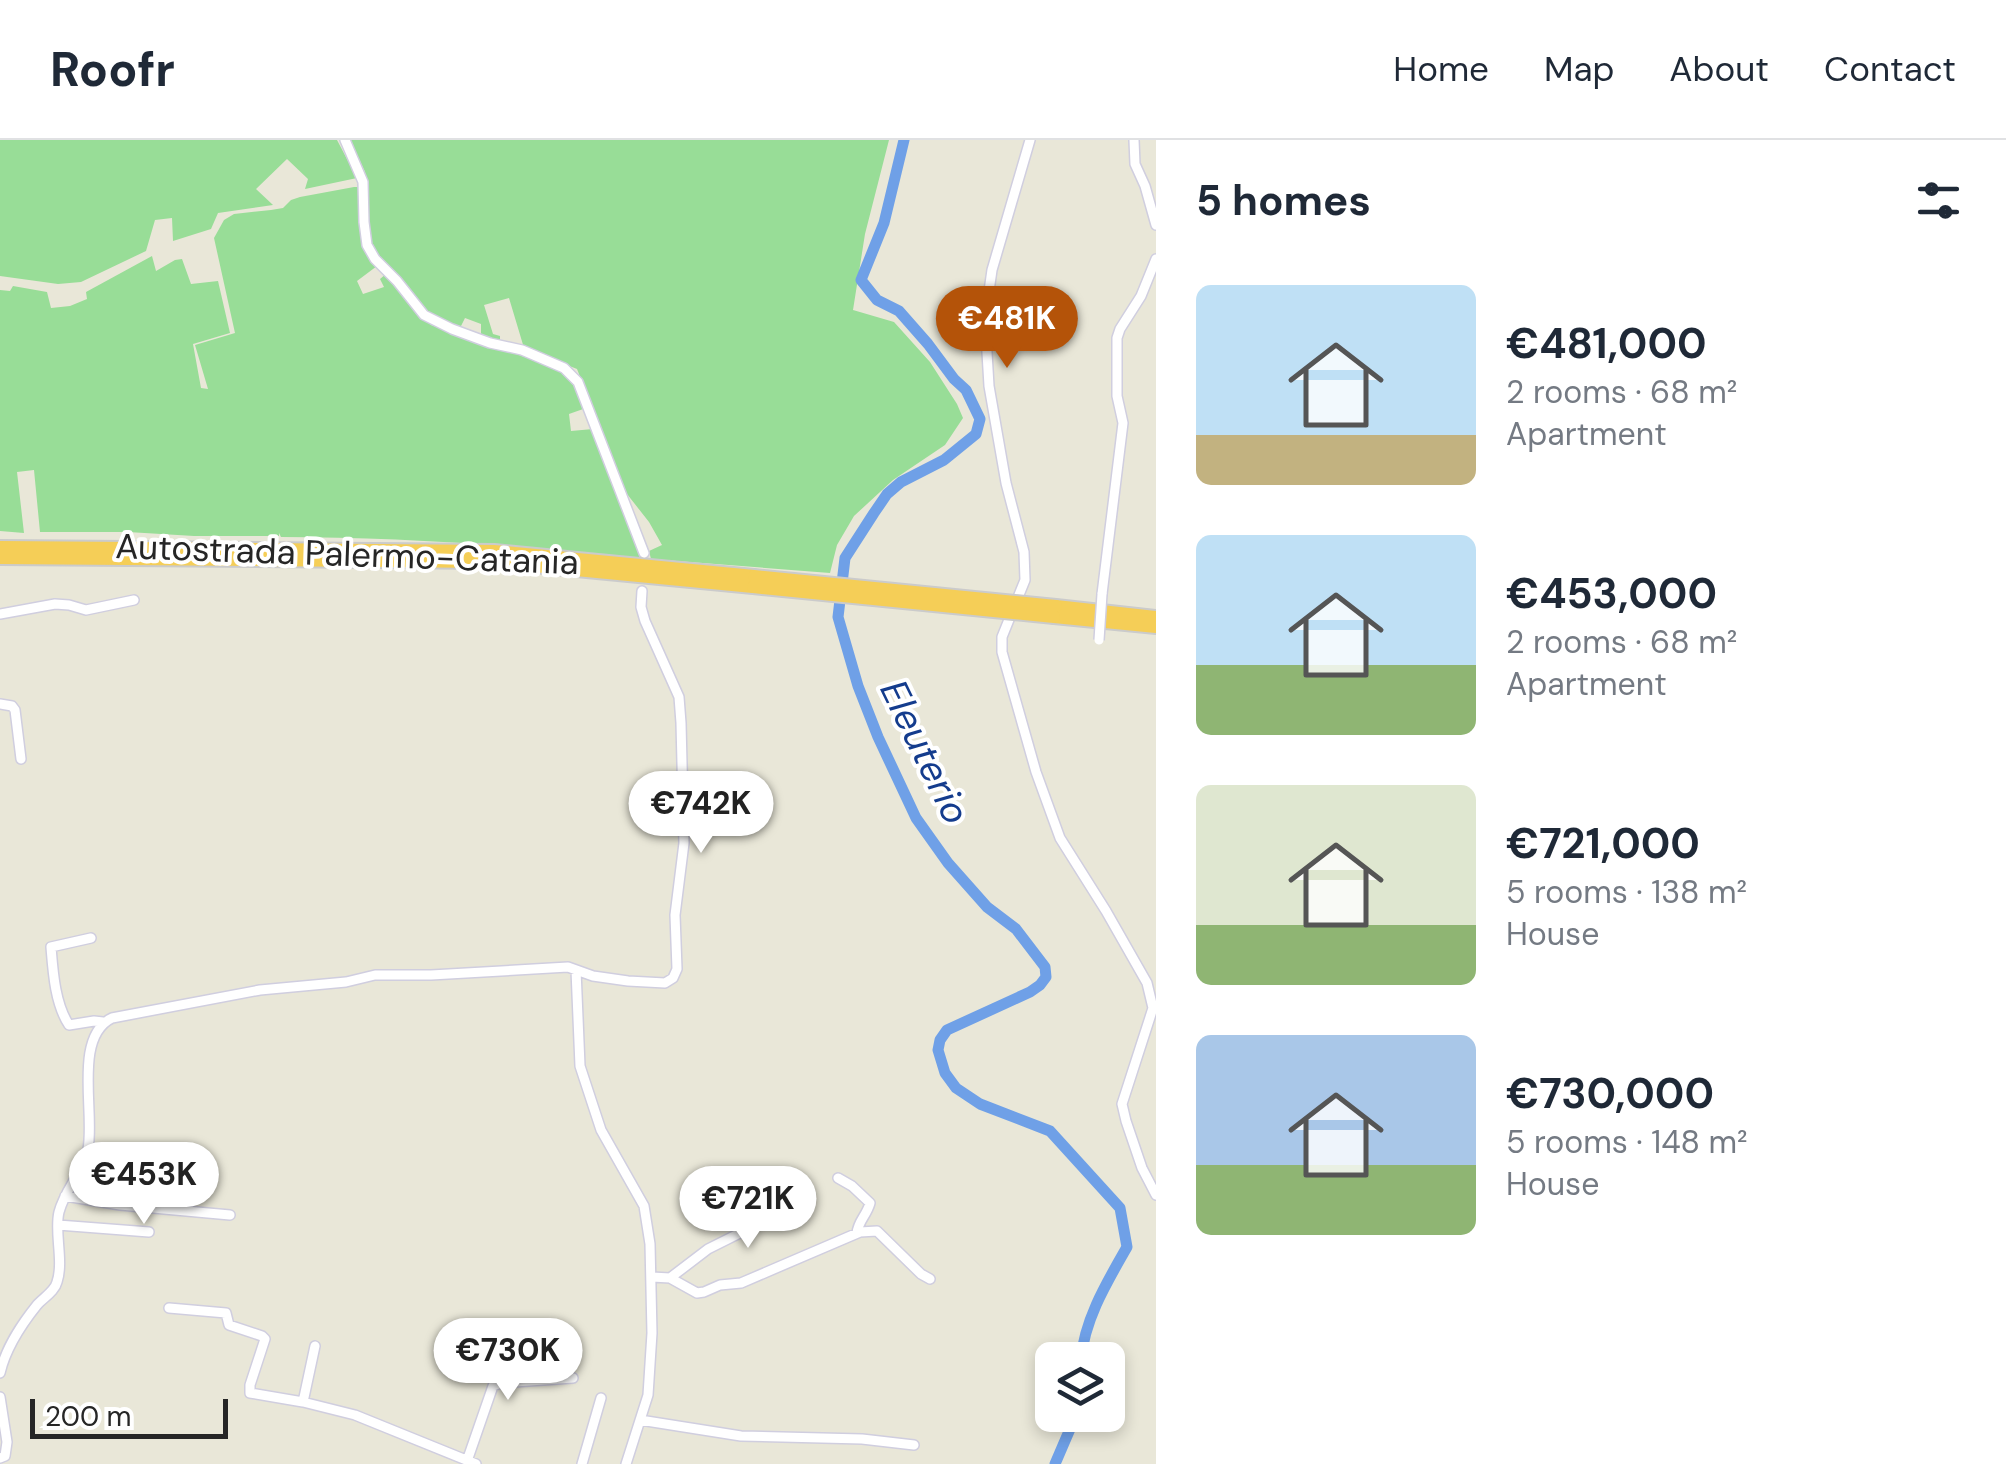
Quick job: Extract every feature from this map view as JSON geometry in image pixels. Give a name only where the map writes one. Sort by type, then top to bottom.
[{"type":"highway","name":"Autostrada Palermo-Catania","points":[[0,547],[494,551],[754,582]]},
{"type":"highway","name":"Autostrada Palermo-Catania","points":[[0,558],[494,562],[754,582]]},
{"type":"highway","points":[[754,582],[1055,612],[1156,617]]},
{"type":"highway","points":[[1055,612],[1156,628]]},
{"type":"street","points":[[345,140],[363,182],[367,245],[424,315],[452,329],[522,350],[564,368],[578,382],[644,553]]},
{"type":"street","points":[[1030,140],[992,270],[985,318],[990,386],[1006,483],[1024,552],[1025,580],[1002,637],[1002,652],[1036,772],[1060,838],[1147,983],[1153,1008],[1122,1104],[1142,1168],[1156,1195]]},
{"type":"street","points":[[1134,140],[1135,164],[1156,225]]},
{"type":"street","points":[[1099,640],[1123,423],[1116,396],[1117,338],[1156,259]]},
{"type":"street","points":[[91,938],[50,947],[61,1010],[68,1024],[104,1022],[260,990],[346,982],[375,974],[568,968],[628,981],[665,983],[674,978],[675,915],[684,830],[681,723],[678,697],[644,621],[642,591]]},
{"type":"street","points":[[0,614],[55,604],[86,610],[134,600]]},
{"type":"street","points":[[0,704],[15,710],[22,763]]},
{"type":"street","points":[[576,970],[580,1066],[601,1130],[644,1206],[650,1244],[648,1395],[626,1464]]},
{"type":"street","points":[[0,1372],[17,1333],[58,1282],[58,1217],[89,1144],[91,1045],[104,1022]]},
{"type":"street","points":[[838,1178],[870,1204],[857,1233]]},
{"type":"street","points":[[65,1196],[230,1215]]},
{"type":"street","points":[[670,1278],[708,1249],[803,1197]]},
{"type":"street","points":[[58,1226],[149,1232]]},
{"type":"street","points":[[652,1277],[670,1278],[698,1293],[704,1292],[720,1285],[741,1283],[857,1233],[877,1231],[930,1279]]},
{"type":"street","points":[[170,1308],[226,1313],[229,1325],[265,1339],[250,1393],[355,1415],[472,1462],[493,1386],[574,1378]]},
{"type":"street","points":[[303,1402],[315,1346]]},
{"type":"street","points":[[0,1396],[7,1442],[5,1456],[0,1458]]},
{"type":"street","points":[[582,1464],[601,1398]]},
{"type":"street","points":[[640,1420],[741,1436],[862,1438],[914,1445]]},
{"type":"green space","points":[[0,140],[337,140],[357,178],[305,189],[308,179],[287,159],[256,189],[273,205],[218,213],[211,229],[173,241],[172,218],[155,220],[146,251],[81,282],[58,284],[0,276]]},
{"type":"green space","points":[[350,140],[889,140],[865,234],[853,310],[894,322],[930,362],[963,418],[945,445],[893,480],[854,516],[837,545],[830,573],[651,559],[649,551],[662,545],[627,494],[577,369],[524,348],[509,298],[484,305],[493,334],[500,336],[500,341],[481,335],[481,324],[465,318],[460,328],[424,309],[372,247],[365,172]]},
{"type":"green space","points":[[360,187],[363,238],[377,266],[357,281],[363,294],[384,287],[380,279],[386,274],[431,325],[554,367],[565,376],[586,408],[569,414],[571,431],[593,429],[640,558],[461,543],[281,537],[279,533],[194,536],[40,532],[34,470],[17,472],[24,533],[0,531],[0,290],[10,291],[13,286],[47,292],[51,308],[70,306],[87,299],[86,292],[152,256],[156,271],[182,259],[191,284],[218,281],[230,333],[193,344],[201,388],[208,389],[195,345],[235,333],[214,238],[224,220],[234,214],[283,208],[300,197]]},
{"type":"waterway","name":"Eleuterio","points":[[904,140],[884,223],[861,280],[877,300],[899,311],[928,344],[966,390],[980,419],[976,434],[944,460],[901,482],[887,494],[845,558],[838,617],[858,686],[916,818],[948,863],[987,907],[1016,929],[1045,967],[1046,977],[1040,985],[947,1030],[938,1050],[945,1073],[956,1088],[980,1104],[1050,1131],[1120,1208],[1127,1247],[1104,1288],[1084,1342]]},
{"type":"waterway","name":"Eleuterio","points":[[1055,1464],[1069,1432]]}]
